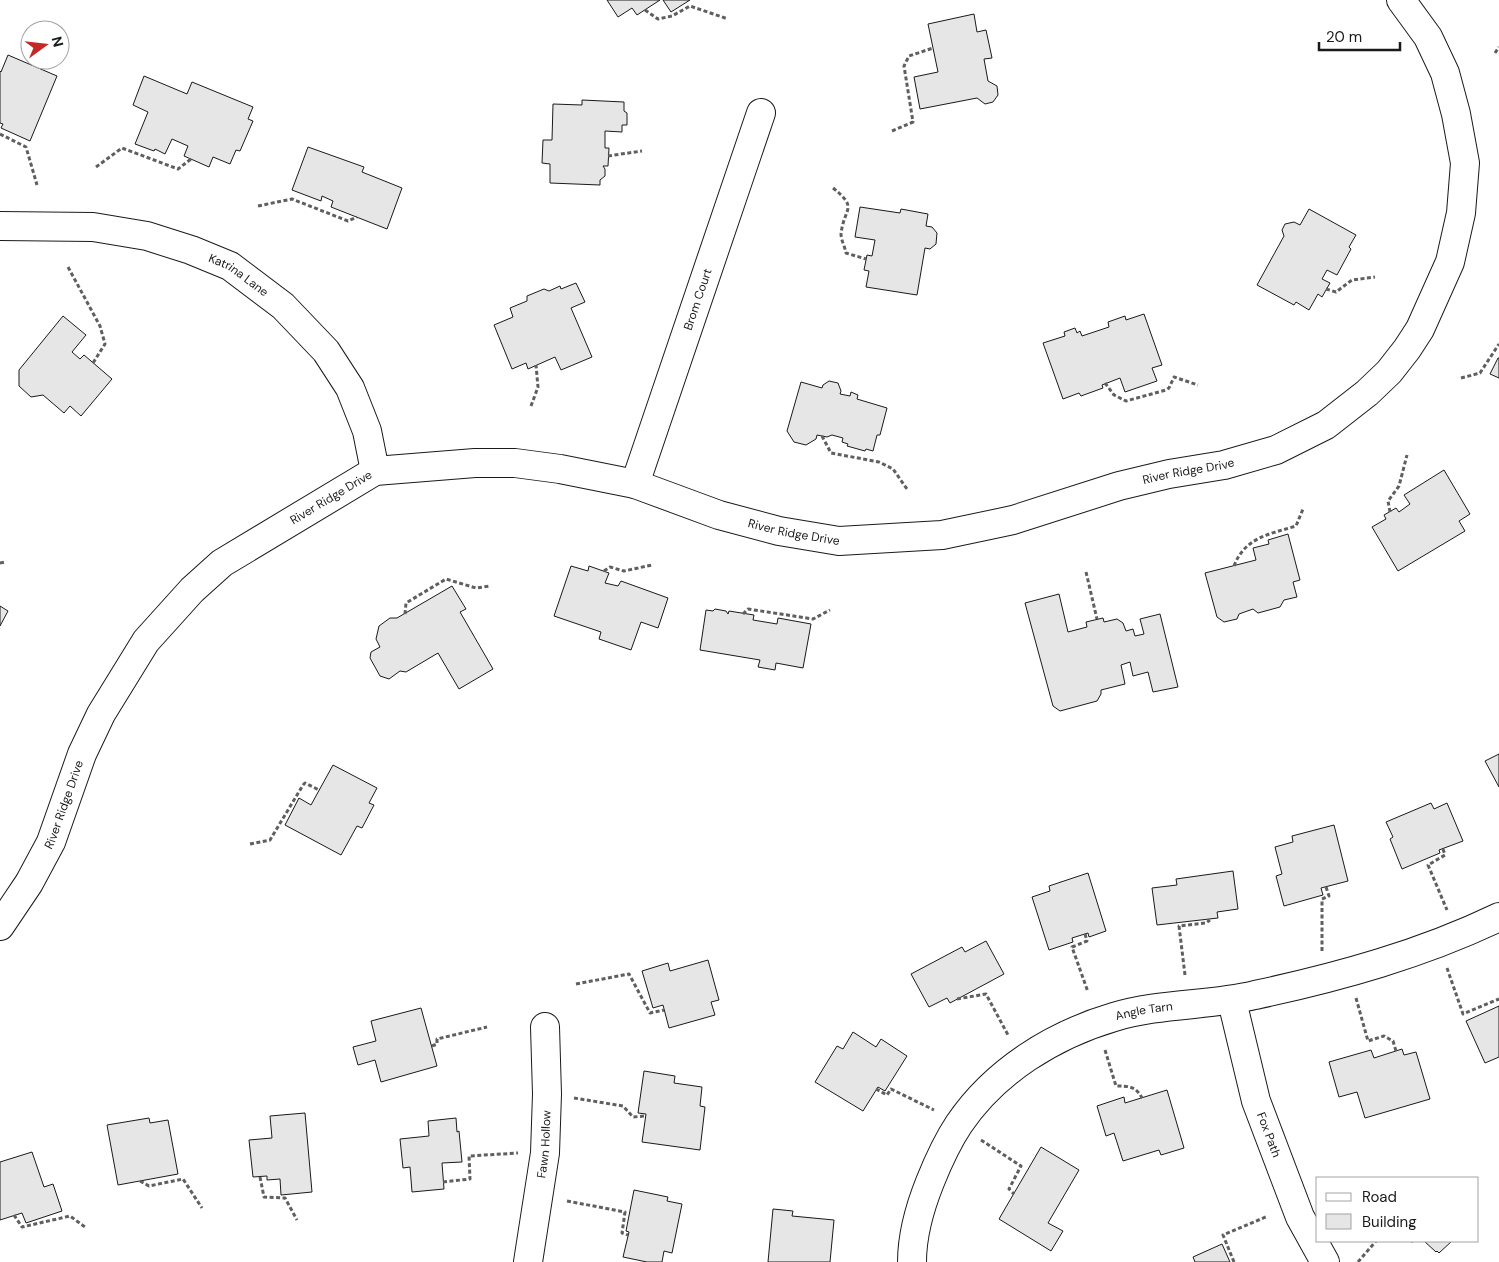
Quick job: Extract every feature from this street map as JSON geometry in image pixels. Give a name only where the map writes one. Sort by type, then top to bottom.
[{"type":"street","name":"River Ridge Drive","points":[[0,926],[29,884],[51,842],[82,754],[101,714],[146,642],[192,590],[222,563],[375,471],[475,463],[515,463],[560,469],[635,484],[719,515],[779,531],[839,541],[942,535],[1013,520],[1120,486],[1169,474],[1224,465],[1276,450],[1326,425],[1367,393],[1389,372],[1408,349],[1420,329],[1450,262],[1461,213],[1465,163],[1456,114],[1445,73],[1428,37],[1401,0]]},
{"type":"street","name":"Brom Court","points":[[635,484],[761,113]]},
{"type":"street","name":"Katrina Lane","points":[[0,226],[92,228],[147,236],[191,250],[230,266],[283,306],[326,352],[350,388],[367,431],[375,471]]},
{"type":"street","name":"Angle Tarn","points":[[912,1262],[912,1248],[922,1202],[938,1161],[958,1125],[981,1097],[1007,1072],[1039,1049],[1074,1030],[1115,1016],[1160,1006],[1232,1001],[1308,984],[1368,967],[1426,948],[1499,917]]},
{"type":"street","name":"Fox Path","points":[[1232,1001],[1256,1101],[1300,1217],[1325,1262]]},
{"type":"street","name":"Fawn Hollow","points":[[528,1262],[545,1152],[547,1094],[545,1027]]},
{"type":"path","points":[[645,10],[658,18],[672,16],[690,6],[728,19]]},
{"type":"path","points":[[1495,53],[1499,47]]},
{"type":"path","points":[[892,131],[913,122],[904,66],[909,56],[933,48]]},
{"type":"path","points":[[0,134],[26,146],[37,185]]},
{"type":"path","points":[[96,166],[122,148],[178,169],[191,159]]},
{"type":"path","points":[[608,156],[642,151]]},
{"type":"path","points":[[832,188],[845,198],[848,205],[841,235],[846,253],[866,259]]},
{"type":"path","points":[[258,206],[292,200],[348,221],[357,217]]},
{"type":"path","points":[[68,267],[100,326],[105,344],[93,363]]},
{"type":"path","points":[[1326,289],[1336,292],[1352,280],[1375,277]]},
{"type":"path","points":[[1461,378],[1480,373],[1499,344]]},
{"type":"path","points":[[531,406],[538,387],[536,365]]},
{"type":"path","points":[[1105,384],[1114,396],[1126,400],[1166,390],[1174,377],[1198,385]]},
{"type":"path","points":[[822,436],[831,453],[880,462],[893,469],[907,489]]},
{"type":"path","points":[[1390,512],[1388,501],[1399,486],[1407,455]]},
{"type":"path","points":[[1234,566],[1238,556],[1256,538],[1296,526],[1303,509]]},
{"type":"path","points":[[0,563],[5,562]]},
{"type":"path","points":[[604,571],[610,567],[624,571],[652,565]]},
{"type":"path","points":[[1086,572],[1097,619]]},
{"type":"path","points":[[405,614],[406,603],[446,579],[476,588],[490,586]]},
{"type":"path","points":[[744,614],[748,609],[812,618],[830,610]]},
{"type":"path","points":[[250,844],[270,840],[303,785],[306,783],[319,790]]},
{"type":"path","points":[[1444,849],[1445,855],[1428,865],[1448,911]]},
{"type":"path","points":[[1322,951],[1322,899],[1329,896],[1326,887]]},
{"type":"path","points":[[1185,975],[1180,926],[1206,923],[1210,920]]},
{"type":"path","points":[[1085,934],[1087,942],[1072,947],[1088,992]]},
{"type":"path","points":[[1447,968],[1463,1014],[1499,999]]},
{"type":"path","points":[[576,984],[629,974],[650,1013],[664,1010]]},
{"type":"path","points":[[957,999],[986,994],[1008,1035]]},
{"type":"path","points":[[1356,997],[1368,1041],[1384,1036],[1393,1041],[1396,1051]]},
{"type":"path","points":[[432,1046],[437,1044],[437,1039],[487,1027]]},
{"type":"path","points":[[1103,1044],[1116,1086],[1131,1086],[1139,1090],[1142,1098]]},
{"type":"path","points":[[876,1089],[887,1095],[891,1088],[934,1110]]},
{"type":"path","points":[[573,1098],[623,1106],[633,1117],[645,1116]]},
{"type":"path","points":[[978,1139],[1021,1166],[1009,1189],[1014,1194]]},
{"type":"path","points":[[443,1182],[470,1178],[469,1156],[519,1153]]},
{"type":"path","points":[[260,1177],[264,1197],[285,1198],[297,1220]]},
{"type":"path","points":[[140,1181],[149,1186],[182,1179],[202,1208]]},
{"type":"path","points":[[567,1201],[625,1212],[622,1233],[628,1235]]},
{"type":"path","points":[[14,1215],[22,1227],[70,1216],[84,1227]]},
{"type":"path","points":[[1234,1262],[1222,1235],[1268,1216]]},
{"type":"path","points":[[1358,1262],[1375,1242]]},
{"type":"building","points":[[607,0],[660,0],[637,15],[632,8],[618,17]]},
{"type":"building","points":[[663,0],[690,0],[671,12]]},
{"type":"building","points":[[974,14],[977,32],[986,30],[992,58],[984,59],[988,81],[997,86],[998,95],[993,102],[985,104],[977,98],[920,109],[914,77],[938,72],[928,24]]},
{"type":"building","points":[[8,55],[20,60],[20,70],[43,70],[57,76],[30,141],[1,128],[3,124],[0,123],[1,72]]},
{"type":"building","points":[[144,76],[187,94],[192,82],[253,107],[248,119],[253,121],[240,151],[236,150],[230,164],[213,157],[209,167],[184,156],[188,146],[172,139],[165,154],[155,149],[154,151],[135,144],[148,112],[133,105]]},
{"type":"building","points":[[582,100],[624,102],[624,111],[627,113],[627,125],[622,125],[622,132],[605,131],[605,148],[609,148],[608,166],[603,166],[605,176],[600,180],[600,185],[550,183],[550,164],[542,163],[543,140],[552,140],[553,104],[582,105]]},
{"type":"building","points":[[308,147],[364,167],[362,172],[402,188],[387,229],[331,207],[333,201],[322,196],[321,201],[292,190]]},
{"type":"building","points":[[860,207],[900,213],[901,209],[928,214],[926,226],[932,227],[937,233],[936,244],[930,249],[925,248],[917,295],[866,287],[869,271],[864,270],[867,255],[872,256],[875,240],[855,237]]},
{"type":"building","points":[[1309,209],[1356,235],[1337,275],[1327,270],[1322,279],[1330,283],[1322,297],[1318,294],[1309,310],[1296,302],[1294,305],[1257,285],[1284,236],[1282,230],[1285,224],[1294,222],[1300,225]]},
{"type":"building","points":[[576,283],[585,302],[571,308],[592,357],[561,370],[555,357],[528,369],[526,363],[512,369],[494,325],[513,317],[510,308],[527,301],[527,296],[544,289],[549,291],[560,286],[561,289]]},
{"type":"building","points":[[1144,314],[1162,365],[1152,368],[1157,381],[1125,392],[1120,378],[1102,385],[1103,388],[1081,396],[1079,393],[1063,399],[1043,343],[1065,336],[1064,332],[1075,328],[1077,333],[1080,331],[1082,336],[1109,327],[1108,322],[1125,316],[1126,320]]},
{"type":"building","points":[[63,316],[86,335],[72,352],[80,359],[84,355],[112,379],[81,416],[70,406],[64,413],[43,395],[31,397],[19,386],[19,370]]},
{"type":"building","points":[[1499,358],[1499,378],[1490,374]]},
{"type":"building","points":[[829,381],[838,383],[841,391],[840,394],[850,396],[851,392],[858,395],[857,399],[887,408],[880,435],[877,435],[873,451],[866,449],[865,451],[847,446],[848,444],[842,442],[843,438],[832,435],[827,437],[817,435],[816,439],[806,445],[794,442],[787,431],[801,382],[822,388]]},
{"type":"building","points":[[1444,470],[1470,514],[1459,521],[1465,531],[1398,571],[1372,527],[1386,519],[1384,515],[1396,508],[1399,512],[1410,504],[1404,495]]},
{"type":"building","points":[[1288,534],[1300,580],[1293,582],[1297,597],[1284,600],[1280,607],[1258,613],[1253,609],[1239,614],[1237,619],[1224,622],[1217,617],[1205,573],[1256,560],[1253,548],[1269,544],[1268,540]]},
{"type":"building","points":[[571,566],[588,571],[589,566],[609,573],[605,583],[618,586],[621,581],[668,598],[658,628],[641,622],[631,650],[599,639],[601,632],[554,616]]},
{"type":"building","points":[[452,586],[466,609],[460,612],[493,669],[459,689],[438,653],[406,672],[400,671],[389,679],[380,676],[370,658],[371,652],[380,647],[376,639],[379,626],[390,618],[397,618]]},
{"type":"building","points":[[1059,594],[1068,632],[1087,627],[1086,622],[1103,618],[1104,622],[1117,619],[1123,623],[1126,631],[1133,629],[1135,636],[1144,634],[1140,619],[1160,614],[1178,687],[1153,692],[1148,672],[1133,676],[1130,662],[1121,665],[1125,684],[1101,690],[1097,701],[1060,711],[1053,706],[1025,603]]},
{"type":"building","points":[[0,606],[8,611],[0,626]]},
{"type":"building","points":[[715,609],[726,611],[728,614],[729,611],[754,615],[753,620],[777,624],[778,618],[811,624],[803,668],[776,663],[775,670],[758,667],[760,660],[700,650],[706,610],[713,611]]},
{"type":"building","points":[[1499,754],[1499,787],[1485,761]]},
{"type":"building","points":[[333,765],[377,788],[369,803],[374,805],[362,828],[357,826],[341,855],[285,825],[299,798],[311,805]]},
{"type":"building","points":[[1431,803],[1434,809],[1447,803],[1463,841],[1439,850],[1440,853],[1402,869],[1390,839],[1393,837],[1386,822]]},
{"type":"building","points":[[1334,825],[1348,881],[1321,888],[1323,895],[1284,906],[1276,876],[1282,874],[1275,847],[1293,842],[1292,836]]},
{"type":"building","points":[[1233,871],[1238,909],[1217,912],[1218,918],[1157,925],[1152,888],[1177,885],[1176,879]]},
{"type":"building","points":[[1088,873],[1106,931],[1089,937],[1088,933],[1072,938],[1073,942],[1049,950],[1032,897],[1050,891],[1049,886]]},
{"type":"building","points":[[986,941],[1004,974],[950,1003],[947,998],[929,1007],[911,974],[962,947],[965,952]]},
{"type":"building","points":[[708,960],[719,1000],[711,1002],[715,1015],[669,1028],[663,1005],[653,1008],[642,971],[668,963],[670,971]]},
{"type":"building","points":[[1499,1006],[1499,1057],[1485,1063],[1466,1021]]},
{"type":"building","points":[[421,1008],[437,1066],[381,1082],[375,1060],[358,1065],[353,1047],[376,1041],[371,1021]]},
{"type":"building","points":[[853,1032],[876,1047],[881,1039],[907,1056],[885,1091],[878,1087],[863,1111],[815,1082],[837,1046],[843,1049]]},
{"type":"building","points":[[1402,1049],[1404,1055],[1416,1052],[1430,1099],[1365,1118],[1357,1092],[1339,1097],[1329,1062],[1371,1050],[1374,1058]]},
{"type":"building","points":[[644,1071],[675,1076],[674,1083],[702,1087],[700,1106],[705,1107],[700,1150],[642,1142],[646,1114],[638,1113]]},
{"type":"building","points":[[1167,1090],[1184,1148],[1161,1155],[1159,1150],[1123,1161],[1114,1133],[1106,1136],[1097,1106],[1124,1097],[1125,1103]]},
{"type":"building","points":[[305,1113],[312,1192],[281,1195],[280,1179],[267,1180],[267,1176],[253,1177],[249,1140],[272,1138],[270,1116]]},
{"type":"building","points":[[149,1118],[150,1123],[168,1120],[178,1174],[118,1185],[107,1125]]},
{"type":"building","points":[[456,1118],[462,1162],[442,1163],[444,1189],[412,1192],[410,1167],[403,1168],[400,1139],[429,1136],[428,1121]]},
{"type":"building","points":[[1041,1147],[1079,1170],[1048,1223],[1063,1231],[1051,1251],[999,1219]]},
{"type":"building","points":[[32,1152],[44,1187],[53,1184],[62,1211],[26,1223],[22,1213],[0,1220],[0,1162]]},
{"type":"building","points":[[634,1190],[668,1197],[667,1201],[682,1204],[672,1253],[664,1251],[662,1262],[647,1262],[623,1257],[629,1232],[626,1231]]},
{"type":"building","points":[[773,1209],[793,1211],[792,1216],[834,1220],[830,1262],[768,1262]]},
{"type":"building","points":[[1425,1242],[1451,1242],[1439,1253]]},
{"type":"building","points":[[1222,1244],[1230,1262],[1195,1262],[1193,1257]]}]
